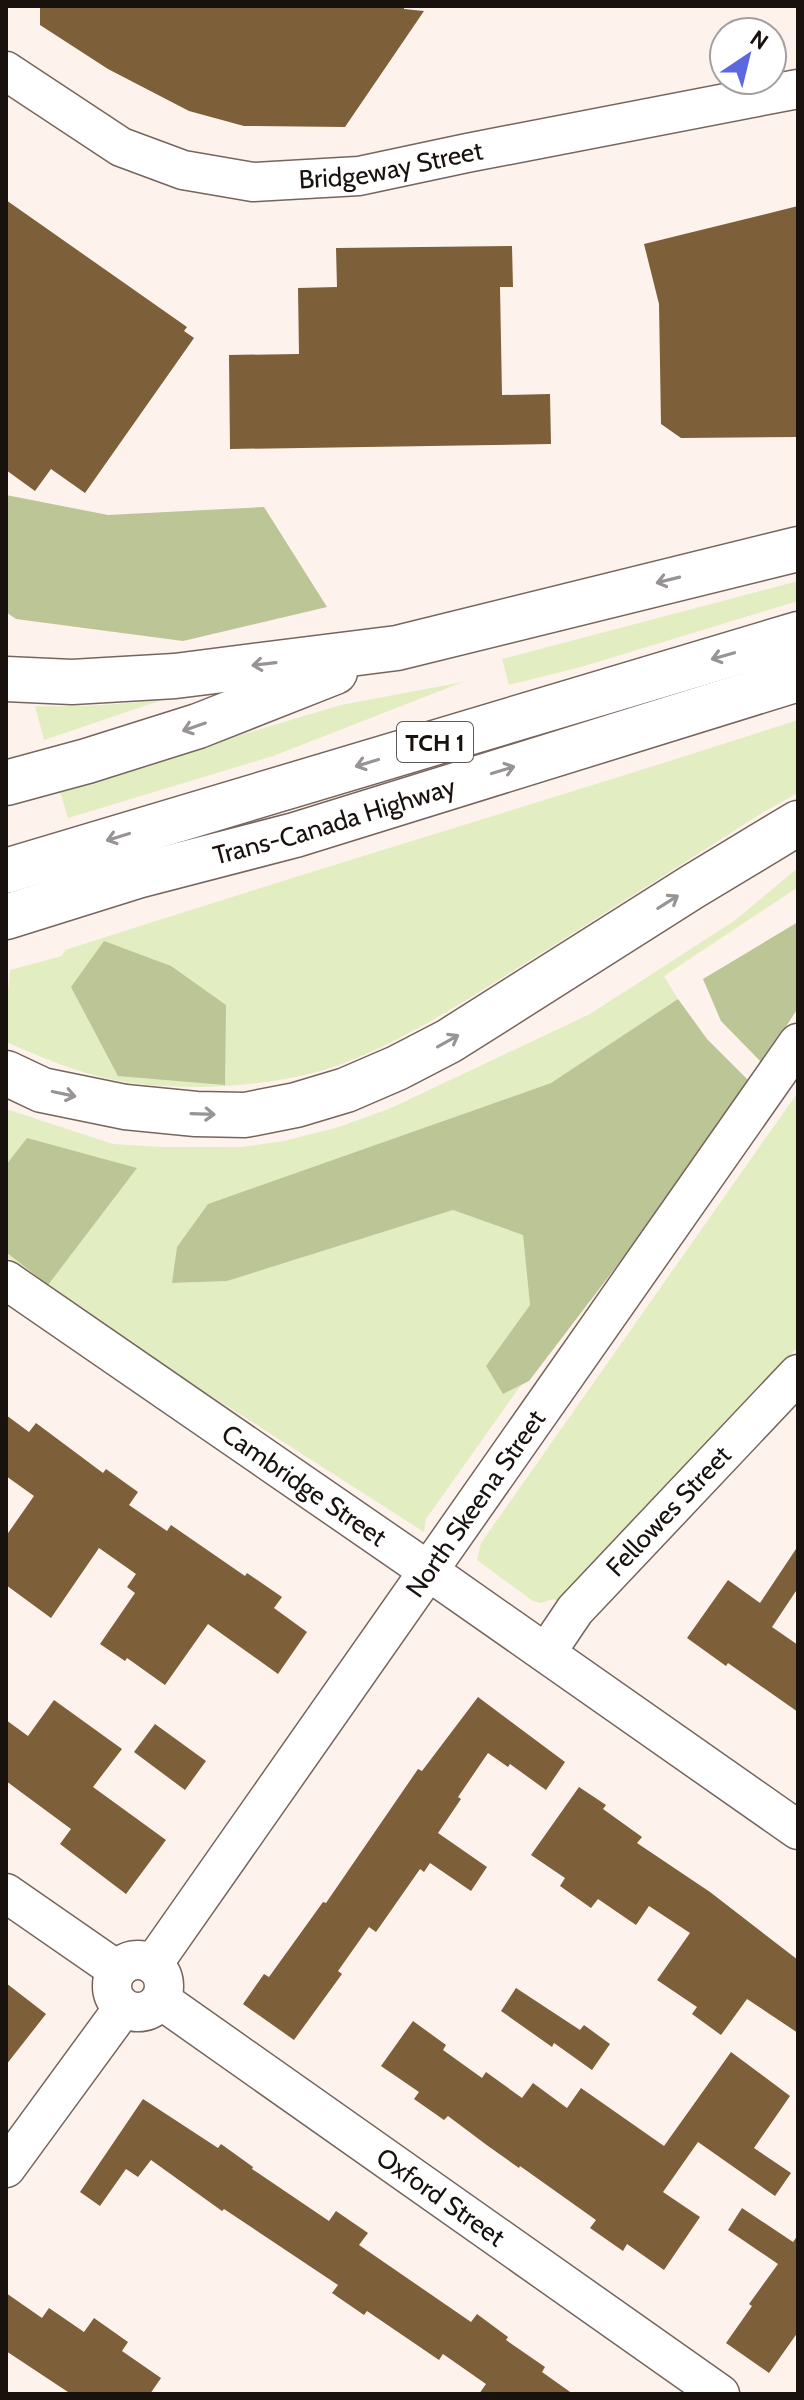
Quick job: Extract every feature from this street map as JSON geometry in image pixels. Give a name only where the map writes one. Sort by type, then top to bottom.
[{"type":"highway","points":[[18,680],[72,682],[175,676],[397,648],[798,549]]},
{"type":"highway","name":"Trans-Canada Highway","points":[[6,871],[798,634]]},
{"type":"highway","points":[[6,783],[198,726],[397,648]]},
{"type":"highway","name":"Trans-Canada Highway","points":[[6,917],[70,910],[137,876],[295,835],[798,679]]},
{"type":"highway","points":[[6,1073],[42,1090],[125,1107],[196,1114],[245,1115],[333,1094],[397,1068],[495,1013],[798,823]]},
{"type":"highway","points":[[6,949],[70,910]]},
{"type":"street","name":"Bridgeway Street","points":[[6,71],[121,147],[183,170],[253,182],[359,176],[798,89]]},
{"type":"street","name":"North Skeena Street","points":[[144,1978],[798,1043]]},
{"type":"street","name":"Cambridge Street","points":[[6,1280],[798,1830]]},
{"type":"street","name":"Fellowes Street","points":[[546,1653],[575,1610],[798,1374]]},
{"type":"street","name":"Oxford Street","points":[[6,1893],[144,1978],[720,2394]]},
{"type":"street","points":[[6,2168],[123,2008],[143,2012],[153,2008],[144,1978]]},
{"type":"green space","points":[[6,495],[108,515],[264,507],[327,607],[183,641],[16,619],[6,612]]},
{"type":"green space","points":[[798,581],[798,601],[581,667],[509,685],[502,659]]},
{"type":"green space","points":[[463,682],[273,756],[68,818],[58,785],[341,705]]},
{"type":"green space","points":[[165,699],[44,740],[35,706],[100,705]]},
{"type":"green space","points":[[798,720],[798,793],[442,1015],[347,1062],[265,1082],[175,1087],[120,1081],[91,1074],[6,1042],[10,970],[62,956],[65,950]]},
{"type":"green space","points":[[798,868],[798,887],[664,976],[678,999],[551,1083],[209,1204],[177,1247],[173,1283],[227,1281],[453,1210],[523,1234],[530,1305],[486,1366],[503,1394],[521,1385],[426,1519],[424,1532],[160,1363],[6,1256],[6,1109],[113,1144],[161,1147],[242,1147],[284,1141],[339,1127],[391,1108],[590,1014],[734,921]]},
{"type":"green space","points":[[798,922],[798,1008],[762,1063],[721,1021],[703,979]]},
{"type":"green space","points":[[104,941],[171,966],[226,1005],[225,1085],[118,1076],[71,987]]},
{"type":"green space","points":[[678,999],[707,1039],[754,1086],[529,1381],[503,1394],[486,1366],[530,1305],[523,1235],[453,1210],[227,1281],[172,1283],[177,1247],[208,1204],[551,1083]]},
{"type":"green space","points":[[798,1092],[798,1347],[558,1601],[533,1601],[477,1560],[481,1543]]},
{"type":"green space","points":[[27,1138],[137,1168],[48,1285],[6,1252],[6,1165]]},
{"type":"building","points":[[40,6],[404,6],[404,9],[424,11],[345,127],[244,126],[189,111],[108,69],[40,25]]},
{"type":"building","points":[[6,200],[187,327],[184,331],[194,338],[85,493],[51,469],[35,491],[6,470]]},
{"type":"building","points":[[798,206],[798,437],[681,438],[661,424],[659,304],[644,244]]},
{"type":"building","points":[[512,246],[513,287],[500,287],[502,395],[550,394],[551,444],[230,449],[229,355],[299,354],[298,288],[337,287],[336,248]]},
{"type":"building","points":[[6,1415],[29,1432],[36,1423],[103,1473],[106,1469],[138,1492],[129,1505],[167,1531],[171,1525],[245,1576],[247,1573],[282,1597],[274,1608],[307,1632],[278,1674],[208,1624],[165,1685],[127,1658],[125,1661],[100,1644],[135,1593],[127,1587],[136,1574],[99,1548],[51,1618],[6,1585],[6,1536],[34,1496],[6,1476]]},
{"type":"building","points":[[798,1546],[798,1588],[772,1627],[798,1645],[798,1712],[687,1638],[728,1580],[760,1603]]},
{"type":"building","points":[[478,1697],[565,1762],[546,1790],[510,1764],[508,1767],[488,1753],[438,1833],[487,1867],[471,1891],[430,1863],[424,1872],[420,1869],[376,1932],[369,1927],[338,1971],[342,1974],[294,2040],[243,2004],[264,1974],[269,1977],[323,1902],[326,1903],[418,1769],[422,1771]]},
{"type":"building","points":[[54,1700],[122,1749],[93,1787],[166,1840],[126,1894],[60,1844],[71,1829],[6,1781],[6,1720],[28,1736]]},
{"type":"building","points":[[155,1724],[206,1761],[185,1790],[134,1752]]},
{"type":"building","points":[[579,1787],[606,1805],[603,1809],[642,1837],[637,1843],[710,1892],[798,1960],[798,2033],[747,1999],[721,2035],[692,2014],[697,2007],[657,1980],[690,1933],[649,1906],[636,1925],[598,1899],[591,1908],[560,1886],[565,1878],[531,1855]]},
{"type":"building","points":[[6,1983],[46,2014],[6,2065]]},
{"type":"building","points":[[516,1988],[580,2030],[584,2025],[610,2044],[592,2070],[554,2043],[552,2047],[501,2011]]},
{"type":"building","points":[[413,2021],[446,2045],[443,2050],[482,2078],[486,2072],[522,2098],[533,2083],[567,2108],[581,2088],[664,2146],[731,2052],[790,2096],[754,2148],[791,2173],[775,2196],[698,2142],[663,2192],[700,2217],[664,2270],[627,2244],[623,2251],[590,2228],[596,2220],[448,2116],[444,2120],[414,2099],[419,2092],[381,2066]]},
{"type":"building","points":[[143,2099],[218,2148],[221,2144],[329,2221],[336,2211],[368,2233],[359,2245],[471,2322],[477,2314],[508,2337],[506,2340],[545,2367],[542,2372],[573,2394],[479,2394],[486,2384],[443,2354],[439,2360],[367,2311],[364,2315],[332,2293],[338,2285],[224,2209],[222,2211],[151,2160],[138,2177],[126,2169],[100,2206],[80,2192]]},
{"type":"building","points":[[742,2208],[793,2242],[798,2235],[798,2332],[769,2373],[726,2343],[778,2264],[728,2230]]},
{"type":"building","points":[[6,2293],[42,2318],[49,2308],[84,2332],[94,2318],[128,2342],[122,2351],[161,2378],[150,2394],[71,2394],[6,2351]]}]
